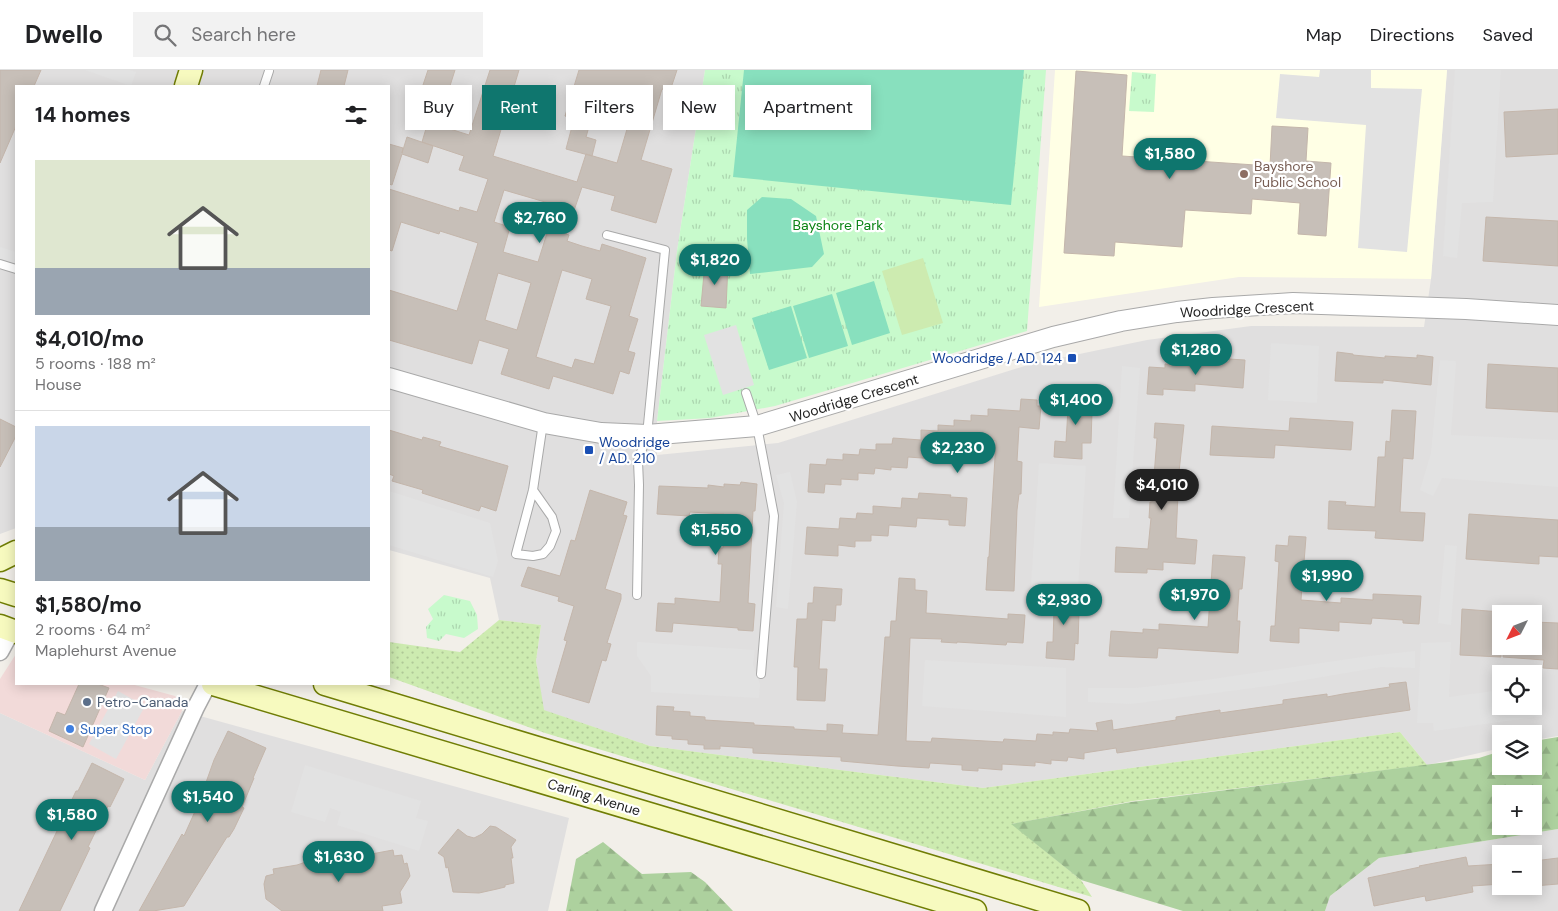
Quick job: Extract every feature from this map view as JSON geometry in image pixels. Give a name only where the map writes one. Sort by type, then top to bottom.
[{"type":"main road","points":[[186,85],[190,70]]},
{"type":"main road","points":[[0,560],[15,552]]},
{"type":"main road","points":[[0,590],[15,595]]},
{"type":"main road","name":"Carling Avenue","points":[[216,685],[975,911]]},
{"type":"main road","points":[[310,712],[324,685]]},
{"type":"main road","points":[[327,685],[1078,911]]},
{"type":"street","name":"Woodridge Crescent","points":[[390,378],[544,423],[601,433],[647,435],[757,426],[1053,337],[1120,321],[1177,312],[1294,303],[1447,308],[1558,315]]},
{"type":"street","points":[[0,652],[11,628]]},
{"type":"street","points":[[103,911],[207,685]]},
{"type":"lane","points":[[264,85],[269,71]]},
{"type":"lane","points":[[607,235],[665,250],[647,435],[638,461],[637,595]]},
{"type":"lane","points":[[0,264],[15,269]]},
{"type":"lane","points":[[746,393],[757,426],[774,516],[761,674]]},
{"type":"lane","points":[[533,490],[552,517],[556,531],[550,546],[543,554],[533,556],[516,554],[533,490],[544,423]]},
{"type":"shaded area","points":[[0,70],[705,70],[703,85],[663,85],[663,130],[696,130],[677,251],[657,421],[657,455],[778,443],[1031,364],[1147,340],[1251,326],[1424,327],[1431,279],[1447,70],[1558,70],[1558,736],[1542,739],[1542,725],[1492,725],[1492,750],[1427,765],[1400,732],[983,788],[650,746],[543,710],[536,661],[541,625],[499,620],[490,578],[390,550],[390,85],[15,85],[15,528],[0,534]]},
{"type":"shaded area","points":[[85,70],[130,70],[136,72],[131,85]]},
{"type":"shaded area","name":"Bayshore Public School","points":[[1055,70],[1447,70],[1431,279],[1239,277],[1039,307]]},
{"type":"shaded area","points":[[1320,70],[1371,70],[1371,88],[1422,89],[1407,252],[1358,248],[1366,125],[1276,118],[1280,74],[1319,77]]},
{"type":"shaded area","points":[[1455,70],[1501,70],[1493,202],[1462,203],[1457,258],[1443,256]]},
{"type":"shaded area","points":[[0,247],[15,252],[14,264],[0,260]]},
{"type":"shaded area","points":[[736,325],[754,385],[723,395],[704,335]]},
{"type":"shaded area","points":[[1271,343],[1319,346],[1317,403],[1268,400]]},
{"type":"shaded area","points":[[1440,360],[1456,361],[1451,435],[1558,440],[1558,487],[1442,478],[1433,496],[1420,490],[1431,453]]},
{"type":"shaded area","points":[[1122,366],[1140,368],[1129,518],[1113,518]]},
{"type":"shaded area","points":[[1039,463],[1086,466],[1078,588],[1031,586]]},
{"type":"shaded area","points":[[790,472],[797,502],[788,609],[776,607],[784,503],[776,475]]},
{"type":"shaded area","points":[[390,491],[490,523],[498,561],[493,577],[390,545]]},
{"type":"shaded area","points":[[1445,545],[1457,546],[1451,625],[1438,623]]},
{"type":"shaded area","points":[[637,642],[755,650],[753,665],[760,684],[759,698],[651,692],[651,676],[637,656]]},
{"type":"shaded area","points":[[1451,642],[1449,697],[1492,691],[1492,715],[1542,716],[1434,731],[1433,723],[1417,723],[1421,643]]},
{"type":"shaded area","points":[[1415,651],[1415,668],[1381,667],[1275,685],[1131,704],[1088,702],[1088,688],[1135,688],[1199,681]]},
{"type":"shaded area","points":[[15,656],[15,685],[135,685],[175,696],[181,702],[182,711],[145,780],[0,713],[0,679]]},
{"type":"shaded area","points":[[925,660],[1066,668],[1066,717],[922,706]]},
{"type":"shaded area","points":[[118,691],[145,706],[116,759],[89,744]]},
{"type":"shaded area","points":[[182,711],[569,818],[548,911],[0,911],[0,713],[145,780]]},
{"type":"shaded area","points":[[305,765],[421,801],[416,818],[428,821],[419,851],[337,825],[341,812],[330,808],[325,822],[291,812]]},
{"type":"shaded area","points":[[1558,829],[1558,911],[1325,911],[1330,896],[1379,858],[1521,835],[1542,835],[1542,832]]},
{"type":"green space","name":"Bayshore Park","points":[[705,70],[1046,70],[1027,331],[775,406],[710,418],[657,421],[677,251],[696,130],[735,130],[735,85],[703,85]]},
{"type":"green space","points":[[744,70],[1024,70],[1011,205],[733,177]]},
{"type":"green space","points":[[1132,72],[1156,74],[1154,112],[1129,111]]},
{"type":"green space","points":[[762,197],[791,199],[816,216],[824,254],[812,267],[750,274],[747,210]]},
{"type":"green space","points":[[923,258],[943,323],[902,335],[882,271]]},
{"type":"green space","points":[[874,281],[890,333],[852,345],[836,293]]},
{"type":"green space","points":[[832,294],[848,346],[809,358],[793,306]]},
{"type":"green space","points":[[791,306],[807,358],[769,370],[752,318]]},
{"type":"green space","points":[[444,595],[470,601],[477,615],[478,629],[464,638],[446,634],[439,641],[427,638],[426,627],[433,619],[428,609]]},
{"type":"green space","points":[[499,620],[541,625],[536,661],[544,710],[650,746],[983,788],[1400,732],[1427,765],[1133,801],[1012,824],[1081,880],[1092,897],[545,733],[390,677],[390,642],[460,652]]},
{"type":"green space","points":[[1558,737],[1558,829],[1542,832],[1542,785],[1492,785],[1492,835],[1521,835],[1379,858],[1330,896],[1325,911],[1183,911],[1081,880],[1011,824],[1131,802],[1479,758],[1492,754],[1492,775],[1542,775],[1542,740]]},
{"type":"green space","points":[[603,842],[642,874],[691,872],[705,882],[733,911],[566,911],[576,859]]},
{"type":"building","points":[[0,70],[41,70],[34,85],[15,85],[15,128],[0,163]]},
{"type":"building","points":[[321,70],[348,70],[344,85],[317,85]]},
{"type":"building","points":[[428,70],[455,70],[450,85],[423,85]]},
{"type":"building","points":[[490,70],[519,70],[514,85],[485,85]]},
{"type":"building","points":[[579,70],[677,70],[672,85],[663,85],[653,119],[653,85],[574,85]]},
{"type":"building","points":[[1076,71],[1127,75],[1122,156],[1270,166],[1272,126],[1308,128],[1306,161],[1331,163],[1326,236],[1298,234],[1300,203],[1252,199],[1251,214],[1185,210],[1182,247],[1115,242],[1114,256],[1064,253]]},
{"type":"building","points":[[482,95],[482,130],[501,130],[493,156],[577,182],[586,154],[566,149],[571,130],[588,130],[586,137],[596,140],[592,156],[617,163],[627,130],[650,130],[641,160],[672,169],[656,223],[611,210],[615,196],[582,187],[566,234],[569,235],[567,241],[582,246],[600,251],[602,244],[646,258],[629,316],[638,319],[628,351],[635,353],[629,374],[620,371],[613,394],[553,376],[549,389],[501,374],[509,349],[479,340],[472,364],[390,340],[390,290],[457,311],[478,243],[440,231],[439,234],[401,222],[392,251],[390,250],[390,189],[459,211],[460,207],[477,212],[488,179],[459,170],[464,156],[422,142],[426,130],[453,130],[469,135]],"holes":[[[504,190],[552,204],[550,210],[554,211],[538,262],[503,252],[510,227],[494,222]],[[562,270],[592,279],[586,299],[611,306],[594,364],[575,359],[572,368],[536,357]],[[498,273],[531,283],[517,330],[485,320]]]},
{"type":"building","points":[[1558,109],[1558,154],[1506,157],[1504,112]]},
{"type":"building","points":[[407,137],[433,146],[428,163],[402,154],[392,185],[390,184],[390,144],[403,148],[402,153]]},
{"type":"building","points":[[1486,217],[1558,221],[1558,266],[1483,261]]},
{"type":"building","points":[[705,263],[728,264],[726,308],[701,306]]},
{"type":"building","points":[[1337,352],[1385,358],[1385,356],[1417,358],[1417,355],[1433,357],[1431,385],[1383,380],[1383,383],[1335,381]]},
{"type":"building","points":[[1229,359],[1245,360],[1243,388],[1195,384],[1195,391],[1163,389],[1163,395],[1147,394],[1149,367],[1165,368],[1165,364],[1196,366],[1197,360],[1229,362]]},
{"type":"building","points":[[1488,364],[1558,368],[1558,412],[1486,408]]},
{"type":"building","points":[[1063,392],[1091,394],[1091,443],[1082,443],[1082,459],[1054,457],[1055,441],[1066,442],[1068,409],[1062,409]]},
{"type":"building","points":[[1021,399],[1037,400],[1037,406],[1041,406],[1039,429],[1019,427],[1017,461],[1022,462],[1021,494],[1019,494],[1017,510],[1014,591],[986,590],[996,441],[970,440],[969,446],[953,445],[952,451],[936,449],[936,459],[908,457],[907,468],[891,467],[891,470],[875,468],[874,474],[858,473],[858,480],[841,479],[841,485],[825,484],[824,493],[808,492],[810,464],[826,465],[827,459],[843,460],[843,454],[859,455],[860,449],[876,450],[876,444],[892,444],[893,438],[921,440],[921,430],[938,431],[938,425],[954,426],[954,420],[971,421],[971,415],[988,416],[988,409],[1020,411]]},
{"type":"building","points":[[1392,410],[1416,411],[1413,459],[1403,458],[1400,512],[1425,513],[1423,541],[1375,538],[1376,531],[1328,529],[1329,501],[1346,502],[1345,505],[1375,507],[1378,457],[1385,457],[1386,441],[1390,442]]},
{"type":"building","points":[[1290,418],[1353,422],[1351,450],[1275,445],[1274,458],[1210,455],[1212,426],[1289,431]]},
{"type":"building","points":[[0,419],[15,426],[15,438],[0,467]]},
{"type":"building","points":[[1155,423],[1184,425],[1179,472],[1176,538],[1197,540],[1195,564],[1163,562],[1163,570],[1147,569],[1147,573],[1115,572],[1116,547],[1148,549],[1151,518],[1149,518],[1150,502],[1152,502],[1157,438],[1154,438]]},
{"type":"building","points":[[390,430],[422,440],[423,437],[441,442],[439,446],[508,466],[496,511],[481,506],[479,511],[422,493],[423,490],[392,481],[394,476],[390,474]]},
{"type":"building","points":[[741,482],[757,484],[755,511],[753,511],[748,603],[755,604],[753,631],[673,623],[672,632],[656,631],[658,603],[675,604],[675,598],[720,602],[722,564],[718,564],[719,548],[723,548],[724,514],[690,512],[689,516],[657,514],[659,486],[708,488],[708,485],[724,487],[724,484],[740,485]]},
{"type":"building","points":[[590,490],[627,502],[623,515],[627,516],[605,589],[621,594],[621,599],[607,643],[611,644],[606,661],[602,660],[589,703],[552,692],[567,641],[564,640],[574,606],[558,601],[559,597],[521,586],[528,567],[560,576],[571,540],[575,541]]},
{"type":"building","points":[[919,493],[967,498],[965,526],[949,525],[949,520],[917,518],[916,527],[889,525],[888,536],[871,535],[871,541],[855,541],[855,547],[838,545],[838,556],[805,554],[807,527],[839,529],[840,518],[856,519],[857,513],[873,514],[873,506],[901,508],[902,498],[918,499]]},
{"type":"building","points":[[1469,514],[1558,520],[1558,557],[1539,556],[1539,564],[1466,559]]},
{"type":"building","points":[[1289,536],[1306,537],[1301,600],[1341,603],[1341,598],[1373,600],[1373,594],[1421,596],[1419,624],[1403,623],[1403,620],[1372,618],[1371,624],[1339,622],[1339,631],[1299,628],[1299,643],[1270,641],[1271,626],[1275,626],[1279,562],[1275,561],[1276,545],[1288,546]]},
{"type":"building","points":[[1213,555],[1245,557],[1242,589],[1239,589],[1238,653],[1158,648],[1157,658],[1109,656],[1111,631],[1143,633],[1143,629],[1159,630],[1159,624],[1208,627]]},
{"type":"building","points":[[899,578],[915,579],[915,590],[927,591],[926,613],[1008,619],[1008,614],[1025,615],[1023,643],[1007,642],[1006,645],[957,643],[941,642],[942,639],[910,638],[906,741],[931,742],[932,738],[1003,742],[1004,739],[1036,741],[1037,734],[1069,733],[1070,729],[1098,731],[1096,723],[1112,720],[1113,730],[1176,720],[1176,717],[1220,710],[1220,713],[1283,704],[1283,700],[1327,694],[1327,697],[1390,687],[1389,684],[1406,682],[1410,710],[1117,753],[1116,748],[1084,753],[1084,759],[1068,757],[1067,761],[1051,760],[1051,764],[1035,762],[1035,766],[1002,764],[1002,770],[978,768],[978,771],[962,770],[962,765],[930,763],[929,768],[841,761],[841,757],[753,753],[753,748],[720,746],[720,749],[704,749],[704,745],[688,744],[688,740],[656,735],[657,706],[674,707],[673,711],[690,712],[690,716],[705,717],[705,720],[827,731],[827,724],[843,725],[842,733],[878,735],[885,637],[890,637],[891,621],[896,621]]},
{"type":"building","points":[[814,587],[842,589],[841,605],[836,605],[835,621],[822,620],[819,669],[827,669],[825,701],[797,700],[798,667],[794,667],[797,619],[807,619],[808,603],[813,603]]},
{"type":"building","points":[[1050,593],[1078,594],[1078,644],[1075,643],[1074,660],[1046,658],[1047,642],[1053,642],[1054,610],[1049,610]]},
{"type":"building","points":[[1462,609],[1492,611],[1492,655],[1501,655],[1501,657],[1460,655]]},
{"type":"building","points":[[1542,622],[1558,623],[1558,669],[1543,668],[1544,660],[1503,657],[1503,655],[1542,655]]},
{"type":"building","points":[[79,685],[101,685],[109,688],[83,747],[49,731],[57,712],[65,715]]},
{"type":"building","points":[[228,731],[266,748],[242,807],[244,808],[234,829],[229,837],[227,837],[184,906],[153,911],[139,911],[182,834],[184,836],[205,789],[214,760]]},
{"type":"building","points":[[92,763],[124,779],[110,807],[108,806],[88,847],[90,848],[60,911],[19,911],[76,791],[78,791]]},
{"type":"building","points":[[490,826],[496,827],[516,840],[511,847],[514,883],[479,893],[453,892],[448,867],[446,868],[444,857],[438,853],[458,829],[467,836],[474,838],[482,834]]},
{"type":"building","points":[[393,850],[394,856],[402,855],[404,864],[407,863],[410,876],[400,892],[402,903],[382,906],[383,911],[282,911],[266,899],[264,884],[266,876],[274,874],[273,869],[297,865],[335,852],[366,855]]},
{"type":"building","points":[[1466,857],[1468,866],[1492,865],[1492,885],[1472,886],[1473,892],[1426,901],[1425,896],[1374,906],[1368,878]]},
{"type":"building","points":[[1558,858],[1558,884],[1542,885],[1542,860]]},
{"type":"place","name":"Bayshore Public School","points":[[1244,174]]},
{"type":"place","name":"Woodridge / AD. 124","points":[[1072,358]]},
{"type":"place","name":"Woodridge / AD. 210","points":[[589,450]]},
{"type":"place","name":"Petro-Canada","points":[[87,702]]},
{"type":"place","name":"Super Stop","points":[[70,729]]}]
